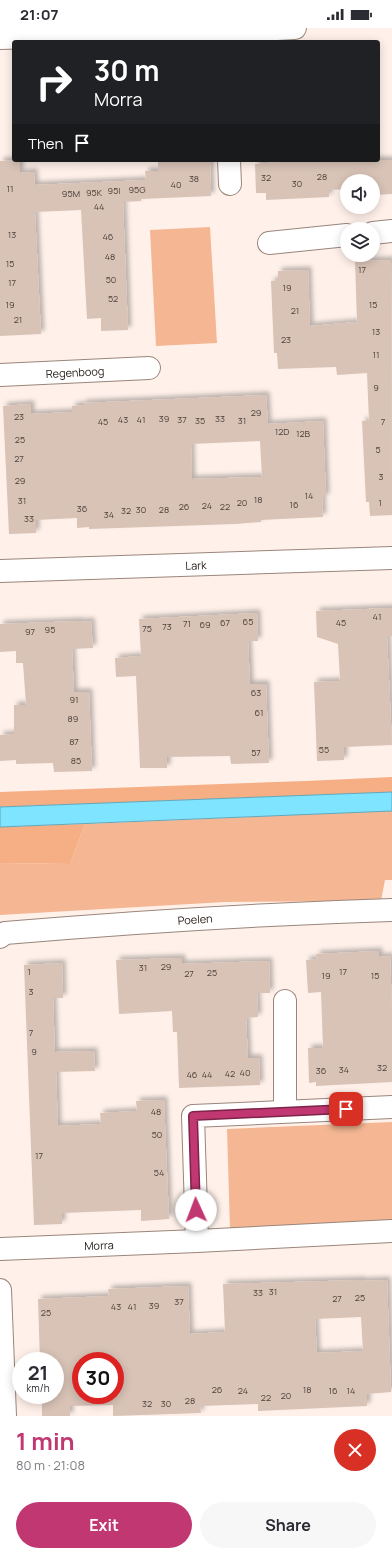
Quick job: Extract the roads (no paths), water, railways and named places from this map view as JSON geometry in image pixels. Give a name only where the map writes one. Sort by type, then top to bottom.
[{"type":"street","points":[[0,38],[221,37],[295,28]]},
{"type":"street","points":[[229,162],[230,184]]},
{"type":"street","points":[[380,232],[392,231]]},
{"type":"street","points":[[269,243],[340,237]]},
{"type":"street","name":"Regenboog","points":[[0,375],[149,368]]},
{"type":"street","name":"Lark","points":[[0,571],[392,558]]},
{"type":"street","name":"Poelen","points":[[0,937],[5,933],[104,925],[275,914],[392,910]]},
{"type":"street","points":[[285,1001],[285,1111]]},
{"type":"street","points":[[197,1241],[193,1116],[392,1107]]},
{"type":"street","name":"Morra","points":[[0,1249],[392,1231]]},
{"type":"street","points":[[0,1290],[5,1416]]},
{"type":"water","points":[[392,792],[392,811],[0,827],[0,807]]}]
